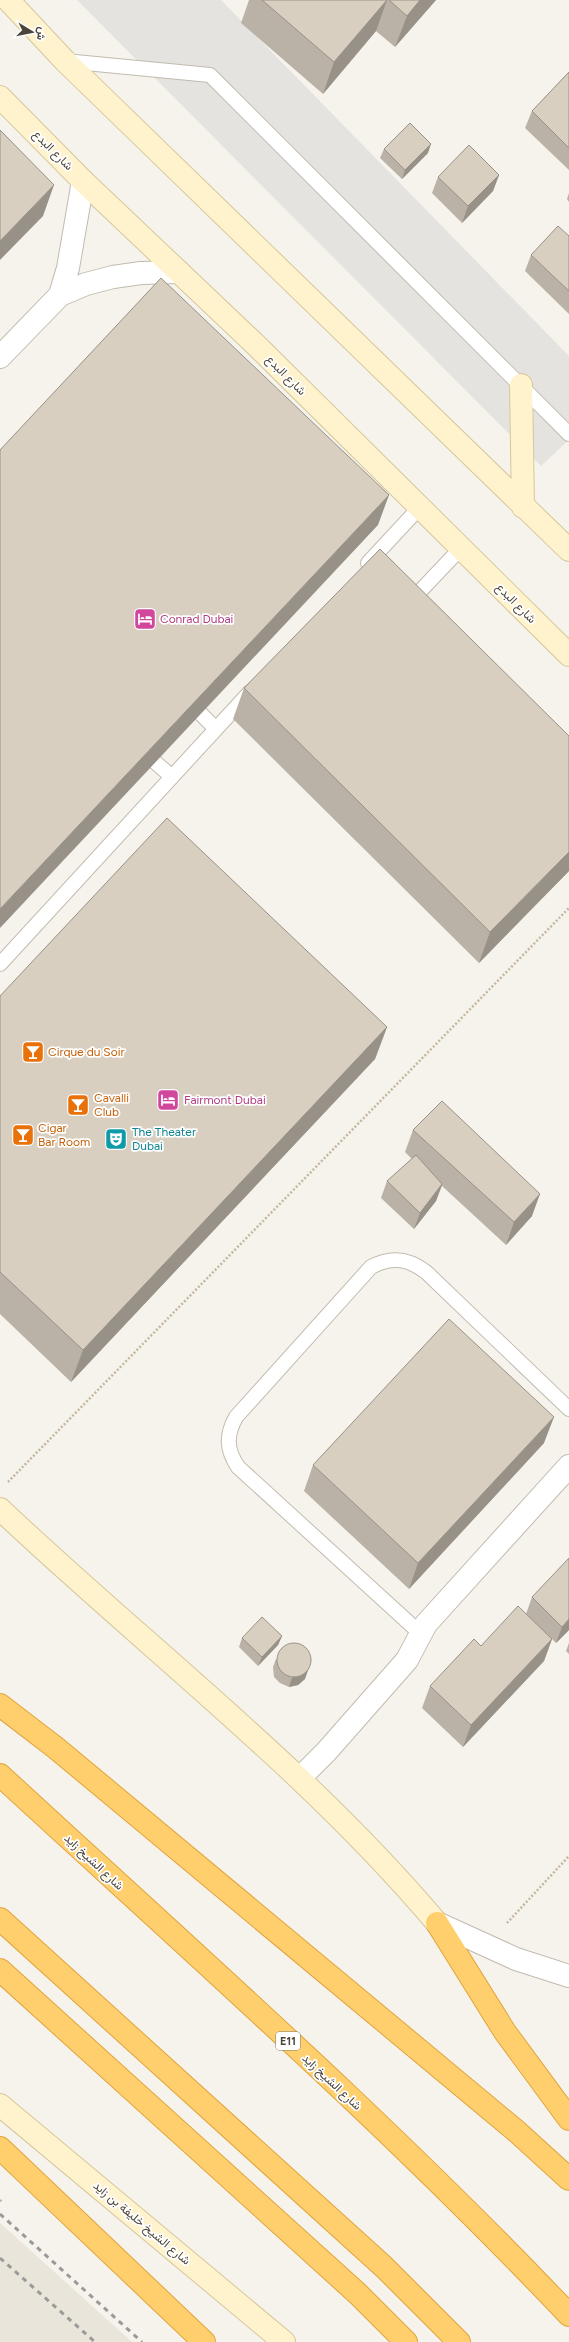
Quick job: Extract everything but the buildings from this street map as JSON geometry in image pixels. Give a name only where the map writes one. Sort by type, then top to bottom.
[{"type":"highway","points":[[0,1705],[56,1748],[510,2125],[569,2179]]},
{"type":"highway","name":"شارع الشيخ زايد","points":[[0,1775],[407,2151],[495,2237],[569,2315]]},
{"type":"highway","points":[[0,1919],[384,2267],[458,2342]]},
{"type":"highway","points":[[438,1923],[505,2032],[569,2119]]},
{"type":"highway","points":[[0,1970],[358,2294],[406,2342]]},
{"type":"highway","points":[[0,2148],[204,2342]]},
{"type":"main road","points":[[8,0],[65,61],[569,550]]},
{"type":"main road","name":"شارع البدع","points":[[0,97],[83,181],[262,351],[569,655]]},
{"type":"main road","points":[[521,384],[523,507]]},
{"type":"main road","points":[[1,1510],[300,1778],[378,1856],[438,1923]]},
{"type":"main road","name":"شارع الشيخ خليفة بن زايد","points":[[0,2105],[284,2342]]},
{"type":"street","points":[[60,295],[68,268],[83,181]]},
{"type":"street","points":[[0,357],[60,295],[86,284],[113,277],[141,273],[179,272]]},
{"type":"street","points":[[300,1778],[326,1752],[407,1660],[420,1633],[569,1466]]},
{"type":"street","points":[[438,1923],[516,1959],[569,1976]]},
{"type":"lane","points":[[65,61],[210,75],[521,384],[569,434]]},
{"type":"lane","points":[[361,571],[420,507]]},
{"type":"lane","points":[[401,612],[461,548]]},
{"type":"lane","points":[[0,964],[259,682]]},
{"type":"lane","points":[[201,714],[216,729]]},
{"type":"lane","points":[[156,762],[172,777]]},
{"type":"lane","points":[[420,1633],[238,1467],[232,1458],[228,1437],[236,1417],[370,1267],[393,1259],[416,1264],[426,1272],[569,1409]]},
{"type":"path","points":[[1,1510],[15,1495],[4,1487],[9,1481],[569,908]]},
{"type":"path","points":[[502,1929],[569,1856]]},
{"type":"shaded area","points":[[77,0],[221,0],[569,356],[569,440],[541,466]]},
{"type":"shaded area","points":[[0,2223],[132,2342],[0,2342]]},
{"type":"railway","points":[[0,2214],[142,2342]]},
{"type":"railway","points":[[0,2258],[95,2342]]},
{"type":"place","name":"Conrad Dubai","points":[[145,619]]},
{"type":"place","name":"Cirque du Soir","points":[[33,1052]]},
{"type":"place","name":"Fairmont Dubai","points":[[168,1100]]},
{"type":"place","name":"Cavalli Club","points":[[78,1105]]},
{"type":"place","name":"Cigar Bar Room","points":[[23,1135]]},
{"type":"place","name":"The Theater Dubai","points":[[116,1139]]}]
